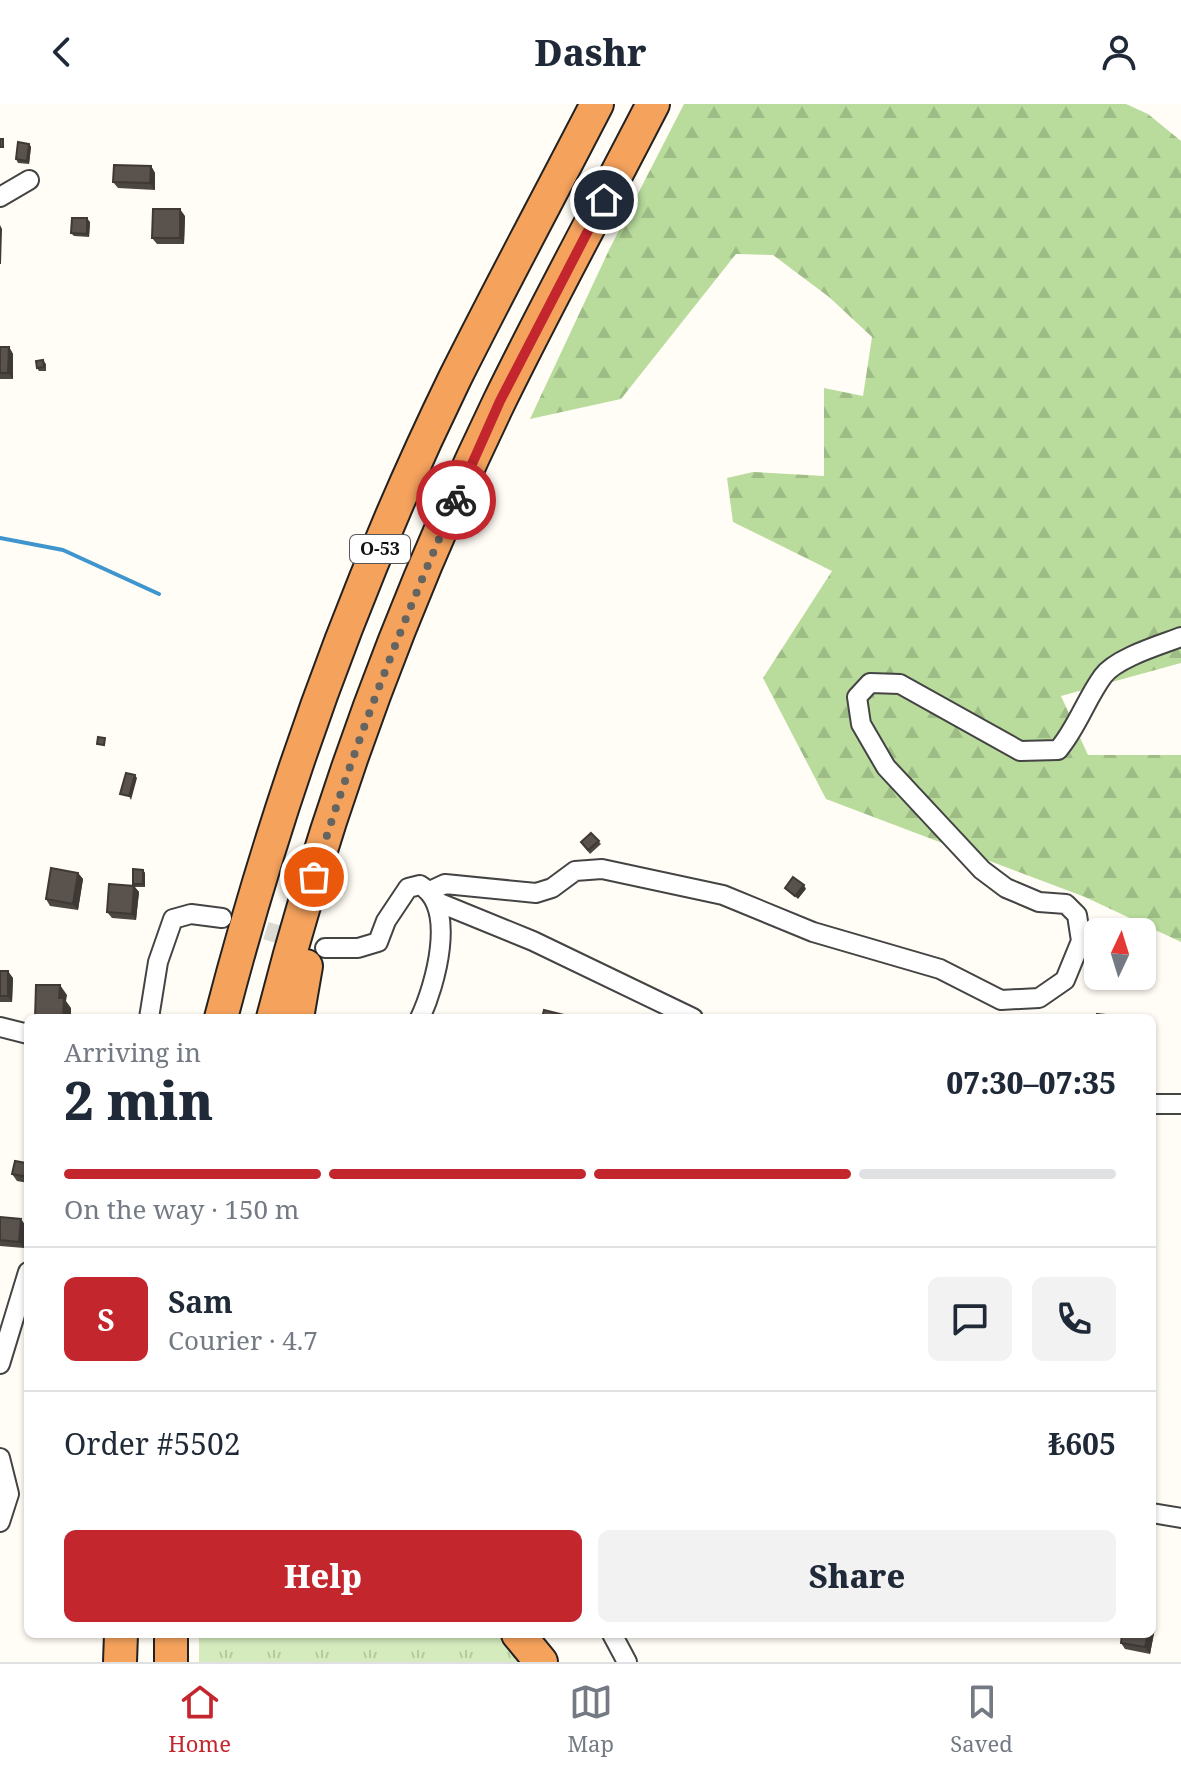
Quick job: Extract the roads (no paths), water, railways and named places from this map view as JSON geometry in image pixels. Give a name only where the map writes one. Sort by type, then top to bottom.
[{"type":"highway","name":"O-53","points":[[222,1014],[274,836],[365,582],[455,379],[597,104]]},
{"type":"highway","name":"O-53","points":[[274,1014],[326,836],[412,601],[500,401],[653,104]]},
{"type":"highway","points":[[298,1014],[337,843],[412,601]]},
{"type":"highway","points":[[120,1662],[121,1638]]},
{"type":"highway","points":[[171,1638],[171,1662]]},
{"type":"highway","points":[[521,1638],[541,1662]]},
{"type":"street","points":[[0,197],[29,180]]},
{"type":"street","points":[[433,896],[445,884],[536,893],[552,888],[575,871],[602,869],[723,895],[813,932],[940,969],[1001,1000],[1039,998],[1065,980],[1081,941],[1077,915],[1066,904],[1039,902],[1006,888],[982,870],[886,767],[861,724],[857,697],[870,683],[900,684],[1020,751],[1058,750],[1071,735],[1105,673],[1144,651],[1181,637]]},
{"type":"street","points":[[325,948],[358,948],[378,942],[386,921],[408,888],[420,885],[433,896],[685,1014]]},
{"type":"street","points":[[421,1014],[439,953],[441,917],[433,896]]},
{"type":"street","points":[[150,1014],[158,962],[173,919],[191,914],[222,918]]},
{"type":"street","points":[[0,1027],[24,1033]]},
{"type":"street","points":[[1156,1104],[1181,1104]]},
{"type":"street","points":[[0,1364],[24,1285]]},
{"type":"street","points":[[0,1458],[9,1494],[0,1522]]},
{"type":"street","points":[[1156,1514],[1181,1518]]},
{"type":"street","points":[[614,1638],[627,1662]]},
{"type":"waterway","points":[[0,538],[63,550],[159,594]]},
{"type":"tunnel","points":[[240,923],[325,948]]}]
